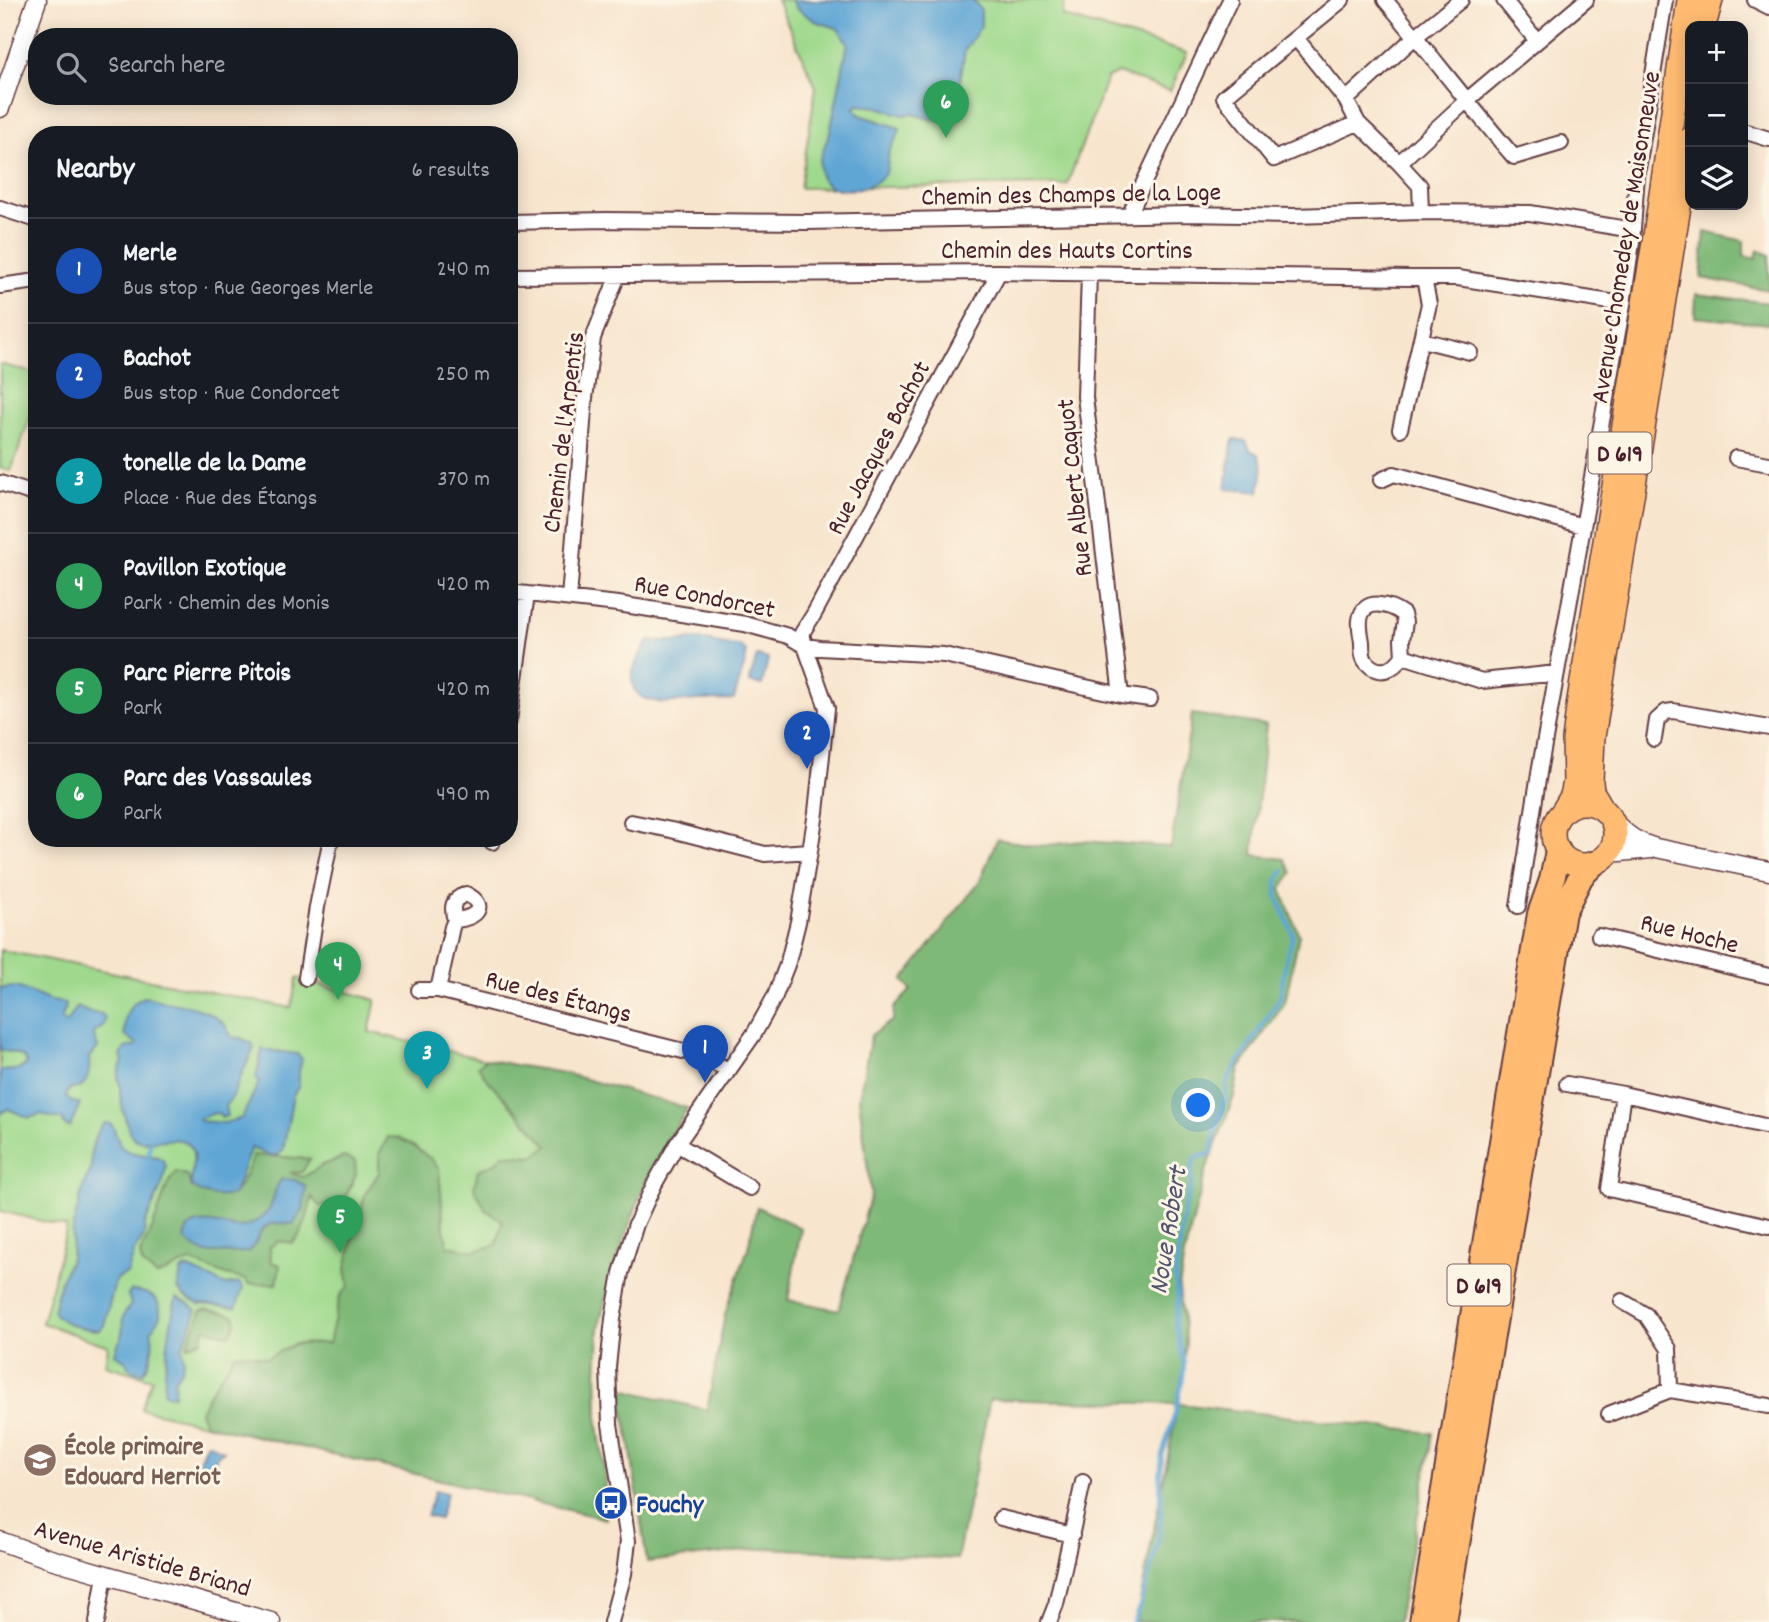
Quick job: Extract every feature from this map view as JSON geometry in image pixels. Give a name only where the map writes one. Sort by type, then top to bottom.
[{"type":"highway","name":"D 619","points":[[1422,1622],[1541,914],[1558,851]]},
{"type":"highway","name":"D 619","points":[[1444,1622],[1563,912],[1581,876],[1601,859]]},
{"type":"main road","name":"Avenue Chomedey de Maisonneuve","points":[[1563,811],[1572,796],[1575,782],[1574,740],[1579,700],[1655,236],[1689,0]]},
{"type":"main road","points":[[1705,21],[1710,0]]},
{"type":"main road","name":"D 619","points":[[1607,814],[1592,791],[1593,737],[1689,147]]},
{"type":"main road","points":[[1579,803],[1595,804],[1607,814],[1615,837],[1614,845],[1601,859],[1583,865],[1565,859],[1558,851],[1553,831],[1556,820],[1563,811],[1579,803]]},
{"type":"street","points":[[0,108],[37,0]]},
{"type":"street","points":[[1133,215],[1132,209],[1138,195],[1230,0]]},
{"type":"street","points":[[1342,0],[1224,97],[1273,159],[1358,122]]},
{"type":"street","points":[[1385,0],[1514,157],[1561,143]]},
{"type":"street","points":[[1346,100],[1416,36],[1461,0]]},
{"type":"street","points":[[1504,0],[1537,41]]},
{"type":"street","points":[[1399,163],[1466,101],[1586,0]]},
{"type":"street","name":"Avenue Chomedey de Maisonneuve","points":[[1518,906],[1540,767],[1623,303],[1637,175],[1665,0]]},
{"type":"street","points":[[1755,0],[1769,7]]},
{"type":"street","points":[[1296,38],[1346,100],[1358,122],[1420,186],[1421,212]]},
{"type":"street","points":[[1748,133],[1769,139]]},
{"type":"street","points":[[0,208],[28,217]]},
{"type":"street","name":"Chemin des Champs de la Loge","points":[[518,222],[807,222],[1421,212],[1530,213],[1633,230]]},
{"type":"street","name":"Chemin des Hauts Cortins","points":[[518,276],[999,272],[1458,278],[1623,303]]},
{"type":"street","name":"Rue Jacques Bachot","points":[[805,646],[802,633],[999,272]]},
{"type":"street","name":"Rue Albert Caquot","points":[[1089,274],[1085,397],[1121,695]]},
{"type":"street","name":"Chemin de l'Arpentis","points":[[569,598],[585,398],[593,338],[618,275]]},
{"type":"street","points":[[1400,429],[1429,304],[1424,278]]},
{"type":"street","points":[[0,286],[28,282]]},
{"type":"street","points":[[1422,340],[1470,352]]},
{"type":"street","points":[[1736,458],[1769,464]]},
{"type":"street","points":[[1381,480],[1394,474],[1583,526]]},
{"type":"street","points":[[0,483],[28,492]]},
{"type":"street","name":"Rue Condorcet","points":[[518,593],[745,624],[788,636],[805,646],[827,708],[810,851],[798,922],[784,973],[754,1034],[677,1144],[654,1185],[636,1224],[621,1273],[608,1367],[610,1424],[628,1541],[624,1574],[611,1622]]},
{"type":"street","points":[[518,658],[527,594]]},
{"type":"street","points":[[1372,604],[1395,608],[1403,614],[1403,656],[1396,666],[1389,670],[1380,670],[1366,662],[1360,621],[1362,614],[1372,604]]},
{"type":"street","points":[[805,646],[869,652],[944,654],[1121,695],[1150,699]]},
{"type":"street","points":[[1403,656],[1482,681],[1557,673]]},
{"type":"street","points":[[1654,739],[1657,720],[1673,710],[1769,728]]},
{"type":"street","points":[[1607,814],[1626,835],[1640,843],[1769,871]]},
{"type":"street","points":[[631,822],[765,853],[810,851]]},
{"type":"street","points":[[306,978],[329,847]]},
{"type":"street","points":[[1601,859],[1656,848]]},
{"type":"street","points":[[438,990],[454,923]]},
{"type":"street","name":"Rue Hoche","points":[[1599,936],[1769,976]]},
{"type":"street","name":"Rue des Étangs","points":[[419,990],[438,990],[695,1054],[729,1070]]},
{"type":"street","points":[[1567,1084],[1769,1127]]},
{"type":"street","points":[[1623,1094],[1609,1189],[1769,1226]]},
{"type":"street","points":[[677,1144],[750,1188]]},
{"type":"street","points":[[1622,1301],[1646,1315],[1669,1349],[1670,1390]]},
{"type":"street","points":[[1609,1414],[1670,1390],[1769,1406]]},
{"type":"street","points":[[1049,1622],[1056,1604],[1083,1482]]},
{"type":"street","points":[[1001,1518],[1072,1535]]},
{"type":"street","name":"Avenue Aristide Briand","points":[[0,1541],[47,1558],[271,1622]]},
{"type":"street","points":[[97,1622],[105,1575]]},
{"type":"green space","points":[[777,0],[1065,0],[1062,16],[1187,53],[1170,91],[1118,73],[1107,78],[1067,185],[800,188],[816,87]]},
{"type":"green space","points":[[1705,232],[1744,241],[1744,256],[1756,259],[1758,250],[1769,255],[1769,290],[1701,278]]},
{"type":"green space","points":[[1696,294],[1769,303],[1769,324],[1695,317]]},
{"type":"green space","points":[[0,364],[28,372],[28,423],[11,471],[0,468]]},
{"type":"green space","points":[[1192,714],[1266,725],[1253,855],[1285,859],[1292,873],[1281,889],[1299,935],[1285,1002],[1239,1069],[1234,1096],[1206,1171],[1184,1255],[1179,1288],[1186,1341],[1179,1404],[1433,1433],[1398,1622],[1136,1622],[1178,1404],[990,1399],[957,1559],[770,1548],[647,1562],[619,1388],[707,1410],[725,1315],[748,1248],[757,1207],[801,1228],[788,1300],[839,1310],[871,1194],[859,1099],[871,1035],[893,1020],[894,1008],[911,990],[903,980],[980,881],[997,839],[1040,846],[1082,841],[1171,847]]},
{"type":"green space","points":[[0,950],[291,1008],[297,978],[376,1000],[369,1032],[687,1108],[646,1180],[610,1279],[599,1326],[598,1427],[605,1473],[606,1519],[141,1409],[152,1379],[105,1365],[108,1346],[42,1323],[67,1227],[0,1211]]},
{"type":"green space","points":[[486,1059],[564,1073],[687,1108],[646,1180],[610,1279],[599,1326],[598,1427],[605,1473],[606,1519],[205,1424],[200,1411],[235,1354],[246,1353],[267,1358],[294,1344],[329,1343],[340,1296],[349,1286],[346,1269],[352,1239],[365,1194],[379,1173],[379,1154],[388,1137],[399,1138],[415,1147],[439,1169],[444,1230],[448,1246],[473,1251],[496,1245],[503,1221],[486,1210],[474,1188],[478,1170],[495,1163],[503,1154],[533,1156],[548,1146],[485,1077],[478,1066]]},
{"type":"green space","points":[[254,1155],[310,1159],[302,1172],[290,1173],[303,1177],[344,1157],[355,1161],[356,1175],[343,1202],[319,1206],[312,1197],[306,1222],[293,1243],[279,1241],[270,1247],[271,1262],[280,1265],[277,1284],[248,1284],[246,1280],[190,1261],[157,1276],[142,1264],[140,1253],[152,1229],[168,1183],[176,1172],[187,1175],[191,1186],[230,1195],[241,1184]]},
{"type":"green space","points":[[202,1310],[234,1315],[236,1322],[230,1335],[204,1329],[202,1340],[187,1346]]},
{"type":"water","points":[[792,0],[970,0],[981,10],[981,26],[965,50],[958,93],[953,106],[943,118],[933,120],[858,105],[854,109],[860,115],[900,128],[889,152],[885,174],[867,186],[836,188],[821,179],[819,161],[830,132],[848,43],[837,28],[815,21],[796,8]]},
{"type":"water","points":[[1234,439],[1246,441],[1250,450],[1258,454],[1263,468],[1259,492],[1226,489]]},
{"type":"water","points":[[690,639],[739,646],[745,650],[746,659],[734,699],[663,703],[645,699],[637,694],[633,687],[634,669],[649,641]]},
{"type":"water","points":[[757,656],[768,659],[762,685],[749,682]]},
{"type":"water","points":[[17,987],[51,1001],[65,1003],[61,1019],[66,1023],[77,1007],[102,1014],[105,1018],[104,1026],[94,1035],[98,1048],[89,1057],[86,1081],[80,1088],[69,1089],[66,1096],[70,1101],[80,1104],[70,1127],[65,1126],[62,1119],[42,1114],[29,1118],[8,1109],[0,1114],[0,1070],[18,1069],[27,1064],[20,1055],[0,1050],[0,988]]},
{"type":"water","points":[[144,997],[205,1011],[223,1023],[232,1037],[252,1043],[254,1049],[233,1096],[225,1106],[227,1116],[222,1118],[219,1113],[199,1119],[201,1121],[224,1123],[242,1118],[259,1082],[256,1078],[262,1049],[297,1054],[302,1059],[299,1086],[293,1095],[283,1150],[278,1155],[269,1155],[251,1148],[234,1194],[212,1196],[192,1187],[193,1154],[188,1143],[173,1139],[139,1141],[128,1129],[118,1076],[125,1048],[137,1044],[125,1035],[126,1017],[134,1003]]},
{"type":"water","points":[[104,1123],[112,1125],[125,1150],[157,1157],[162,1159],[166,1166],[163,1182],[145,1224],[144,1236],[133,1253],[127,1274],[118,1278],[115,1283],[104,1325],[100,1330],[80,1328],[62,1320],[53,1311],[61,1280],[71,1257],[73,1226],[85,1181],[91,1170],[91,1151],[96,1134]]},
{"type":"water","points":[[282,1179],[295,1180],[306,1186],[303,1210],[293,1224],[272,1224],[264,1228],[249,1252],[206,1253],[185,1240],[187,1229],[194,1224],[243,1227],[256,1221],[269,1210]]},
{"type":"water","points":[[187,1268],[226,1285],[239,1283],[243,1288],[236,1308],[200,1305],[184,1296],[178,1289],[181,1271]]},
{"type":"water","points":[[131,1291],[152,1296],[160,1309],[159,1317],[151,1331],[153,1341],[150,1358],[143,1373],[128,1367],[126,1361],[115,1354],[121,1338],[123,1317],[131,1305],[128,1295]]},
{"type":"water","points":[[176,1298],[197,1310],[182,1348],[183,1360],[175,1379],[174,1395],[168,1396],[164,1392],[165,1368]]},
{"type":"water","points":[[206,1444],[224,1451],[217,1456],[209,1470],[198,1463]]},
{"type":"water","points":[[435,1490],[447,1493],[439,1519],[427,1516]]},
{"type":"waterway","name":"Noue Robert","points":[[1133,1622],[1158,1542],[1162,1455],[1176,1411],[1183,1376],[1184,1364],[1175,1323],[1178,1298],[1175,1278],[1184,1210],[1192,1182],[1191,1170],[1195,1158],[1212,1151],[1226,1098],[1227,1080],[1280,998],[1292,939],[1292,932],[1277,896],[1277,881],[1284,870]]},
{"type":"waterway","points":[[149,1154],[150,1143]]},
{"type":"place","name":"Parc des Vassaules","points":[[946,138]]},
{"type":"place","name":"Bachot","points":[[807,769]]},
{"type":"place","name":"Pavillon Exotique","points":[[338,1000]]},
{"type":"place","name":"Merle","points":[[705,1083]]},
{"type":"place","name":"tonelle de la Dame","points":[[427,1089]]},
{"type":"place","name":"Parc Pierre Pitois","points":[[340,1253]]},
{"type":"place","name":"École primaire Edouard Herriot","points":[[40,1460]]},
{"type":"place","name":"Fouchy","points":[[611,1503]]}]
